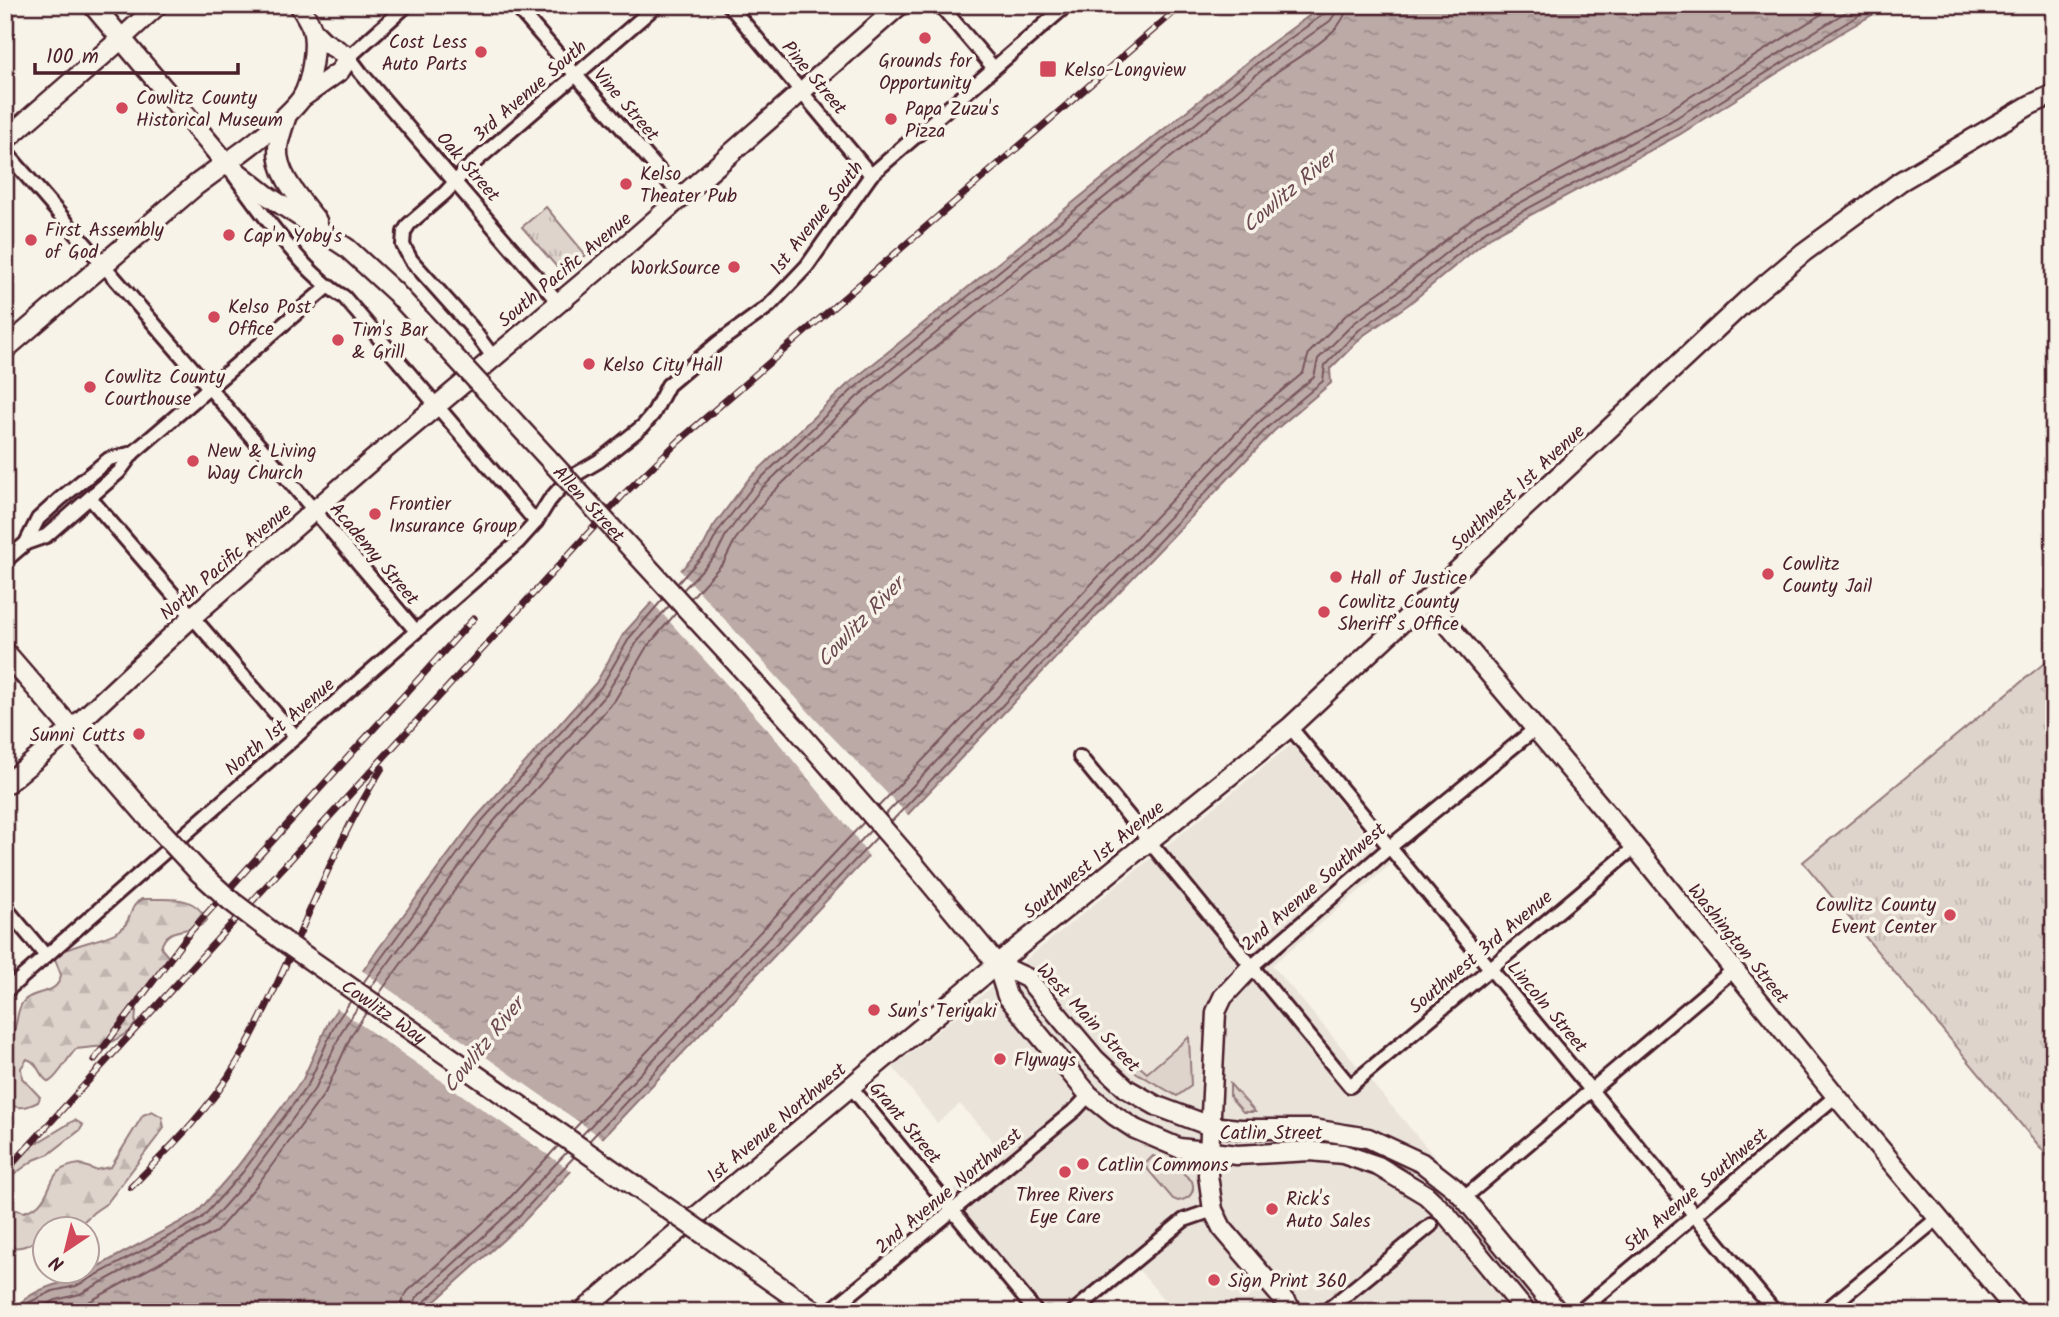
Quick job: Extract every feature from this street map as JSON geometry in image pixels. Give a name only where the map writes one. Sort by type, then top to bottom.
[{"type":"main road","name":"Allen Street","points":[[93,5],[226,163],[268,196],[323,231],[371,269],[794,726],[919,870]]},
{"type":"main road","points":[[5,140],[158,5]]},
{"type":"main road","points":[[5,349],[195,185],[247,149],[302,98],[340,71],[349,57],[323,41],[313,31],[299,5]]},
{"type":"main road","name":"South Pacific Avenue","points":[[477,373],[900,5]]},
{"type":"main road","points":[[302,98],[313,59],[313,31]]},
{"type":"main road","name":"Southwest 1st Avenue","points":[[997,964],[1290,727],[1748,299],[1804,252],[1901,181],[2030,105],[2054,94]]},
{"type":"main road","points":[[288,111],[278,148],[279,160],[285,177],[323,231]]},
{"type":"main road","name":"North Pacific Avenue","points":[[5,785],[72,729],[192,617],[477,373]]},
{"type":"main road","name":"Washington Street","points":[[1427,600],[1635,847],[1836,1096],[2017,1312]]},
{"type":"main road","name":"Cowlitz Way","points":[[5,652],[146,815],[231,901],[816,1312]]},
{"type":"main road","name":"West Main Street","points":[[919,870],[997,964],[1027,978],[1095,1059],[1127,1089],[1157,1107],[1210,1125]]},
{"type":"main road","name":"1st Avenue Northwest","points":[[582,1312],[997,964]]},
{"type":"main road","name":"Catlin Street","points":[[997,964],[1007,996],[1100,1106],[1135,1129],[1180,1148],[1209,1153],[1267,1154],[1310,1151],[1343,1154],[1378,1166],[1426,1195],[1446,1214],[1526,1312]]},
{"type":"main road","name":"2nd Avenue Southwest","points":[[1210,1125],[1216,1012],[1223,997],[1251,967]]},
{"type":"main road","points":[[1210,1125],[1208,1175],[1213,1210],[1222,1227],[1294,1312]]},
{"type":"main road","name":"Catlin Street","points":[[1210,1125],[1240,1129],[1313,1129],[1368,1138],[1422,1164],[1453,1186],[1558,1312]]},
{"type":"street","points":[[349,57],[407,5]]},
{"type":"street","name":"Vine Street","points":[[515,5],[682,197]]},
{"type":"street","name":"3rd Avenue South","points":[[493,357],[471,327],[405,251],[403,238],[409,224],[576,73],[657,5]]},
{"type":"street","name":"Pine Street","points":[[729,5],[871,175]]},
{"type":"street","points":[[940,5],[993,67]]},
{"type":"street","name":"1st Avenue South","points":[[568,480],[599,461],[643,426],[653,414],[668,385],[719,342],[769,306],[807,266],[871,175],[1067,5]]},
{"type":"street","name":"Oak Street","points":[[349,57],[558,302]]},
{"type":"street","name":"Academy Street","points":[[5,151],[415,630]]},
{"type":"street","name":"Allen Street","points":[[226,163],[264,217],[327,287],[344,297],[536,522]]},
{"type":"street","points":[[26,543],[46,537],[119,472],[133,453],[327,287]]},
{"type":"street","points":[[5,561],[26,543],[38,519],[60,499],[109,459],[133,453]]},
{"type":"street","name":"North 1st Avenue","points":[[5,992],[518,542],[568,480]]},
{"type":"street","points":[[89,498],[296,737]]},
{"type":"street","name":"Lincoln Street","points":[[1290,727],[1775,1312]]},
{"type":"street","name":"2nd Avenue Southwest","points":[[1251,967],[1390,847],[1535,729]]},
{"type":"street","points":[[1080,757],[1251,967]]},
{"type":"street","name":"Southwest 3rd Avenue","points":[[1251,967],[1350,1086],[1635,847]]},
{"type":"street","points":[[5,908],[46,956]]},
{"type":"street","points":[[1464,1198],[1733,970]]},
{"type":"street","name":"Grant Street","points":[[851,1087],[955,1210],[1036,1312]]},
{"type":"street","name":"2nd Avenue Northwest","points":[[829,1312],[955,1210],[1076,1109],[1089,1095]]},
{"type":"street","name":"5th Avenue Southwest","points":[[1579,1312],[1836,1096]]},
{"type":"street","points":[[1073,1312],[1185,1220],[1213,1210]]},
{"type":"street","points":[[1824,1312],[1938,1218]]},
{"type":"street","points":[[1325,1312],[1431,1225]]},
{"type":"shaded area","points":[[1292,744],[1390,865],[1272,965],[1566,1312],[1165,1312],[1169,1306],[1139,1270],[1090,1312],[1023,1312],[936,1205],[1001,1151],[960,1104],[937,1123],[893,1067]]},
{"type":"green space","points":[[546,207],[586,255],[563,274],[522,227]]},
{"type":"green space","name":"Cowlitz County Event Center","points":[[2054,655],[2054,1164],[1803,862]]},
{"type":"green space","points":[[142,899],[187,902],[195,905],[207,920],[202,925],[175,932],[164,940],[161,948],[171,960],[149,988],[137,998],[135,1024],[129,1032],[104,1046],[76,1049],[49,1082],[27,1059],[21,1068],[22,1078],[40,1097],[38,1102],[22,1107],[5,1102],[5,1058],[23,1002],[33,995],[50,990],[59,982],[61,975],[55,959],[60,954],[120,930],[134,906]]},
{"type":"green space","points":[[1189,1037],[1191,1086],[1177,1096],[1137,1073],[1119,1059],[1125,1054],[1147,1073]]},
{"type":"green space","points":[[1230,1084],[1255,1112],[1243,1112],[1230,1097]]},
{"type":"green space","points":[[152,1111],[162,1117],[164,1128],[107,1203],[90,1216],[32,1216],[32,1243],[17,1248],[5,1246],[5,1201],[13,1209],[24,1212],[39,1204],[62,1169],[80,1164],[95,1170],[111,1167],[143,1115]]},
{"type":"green space","points":[[75,1120],[83,1125],[80,1130],[49,1154],[34,1160],[5,1184],[5,1167],[27,1149]]},
{"type":"green space","points":[[1153,1156],[1173,1164],[1192,1181],[1193,1189],[1188,1197],[1178,1201],[1173,1199],[1144,1165]]},
{"type":"water","name":"Cowlitz River","points":[[1324,5],[1889,5],[1679,135],[1490,237],[1409,304],[1364,335],[1330,369],[1331,383],[1274,431],[1065,648],[522,1223],[423,1312],[9,1312],[38,1291],[51,1286],[102,1286],[102,1264],[197,1213],[237,1167],[303,1079],[329,1021],[373,956],[475,819],[596,683],[624,633],[704,545],[713,527],[748,480],[847,385],[1262,50]]},
{"type":"pier","points":[[678,568],[818,722],[910,817],[870,859],[853,833],[768,730],[649,599]]},
{"type":"pier","points":[[360,969],[605,1140],[574,1173],[334,1006]]},
{"type":"railway","points":[[5,1172],[625,493],[680,440],[1182,5]]},
{"type":"railway","points":[[94,1060],[191,931],[474,618]]},
{"type":"railway","points":[[131,1187],[202,1112],[238,1061],[275,988],[343,839],[382,768]]},
{"type":"place","name":"Grounds for Opportunity","points":[[925,38]]},
{"type":"place","name":"Cost Less Auto Parts","points":[[481,52]]},
{"type":"place","name":"Kelso-Longview","points":[[1048,69]]},
{"type":"place","name":"Cowlitz County Historical Museum","points":[[122,108]]},
{"type":"place","name":"Papa Zuzu's Pizza","points":[[891,119]]},
{"type":"place","name":"Kelso Theater Pub","points":[[626,184]]},
{"type":"place","name":"Cap'n Yoby's","points":[[229,235]]},
{"type":"place","name":"First Assembly of God","points":[[31,240]]},
{"type":"place","name":"WorkSource","points":[[734,267]]},
{"type":"place","name":"Kelso Post Office","points":[[214,317]]},
{"type":"place","name":"Tim's Bar & Grill","points":[[338,340]]},
{"type":"place","name":"Kelso City Hall","points":[[589,364]]},
{"type":"place","name":"Cowlitz County Courthouse","points":[[90,387]]},
{"type":"place","name":"New & Living Way Church","points":[[193,461]]},
{"type":"place","name":"Frontier Insurance Group","points":[[375,514]]},
{"type":"place","name":"Cowlitz County Jail","points":[[1768,574]]},
{"type":"place","name":"Hall of Justice","points":[[1336,577]]},
{"type":"place","name":"Cowlitz County Sheriff’s Office","points":[[1324,612]]},
{"type":"place","name":"Sunni Cutts","points":[[139,734]]},
{"type":"place","name":"Cowlitz County Event Center","points":[[1950,915]]},
{"type":"place","name":"Sun's Teriyaki","points":[[874,1010]]},
{"type":"place","name":"Flyways","points":[[1000,1059]]},
{"type":"place","name":"Catlin Commons","points":[[1083,1164]]},
{"type":"place","name":"Three Rivers Eye Care","points":[[1065,1172]]},
{"type":"place","name":"Rick's Auto Sales","points":[[1272,1209]]},
{"type":"place","name":"Sign Print 360","points":[[1214,1280]]}]
